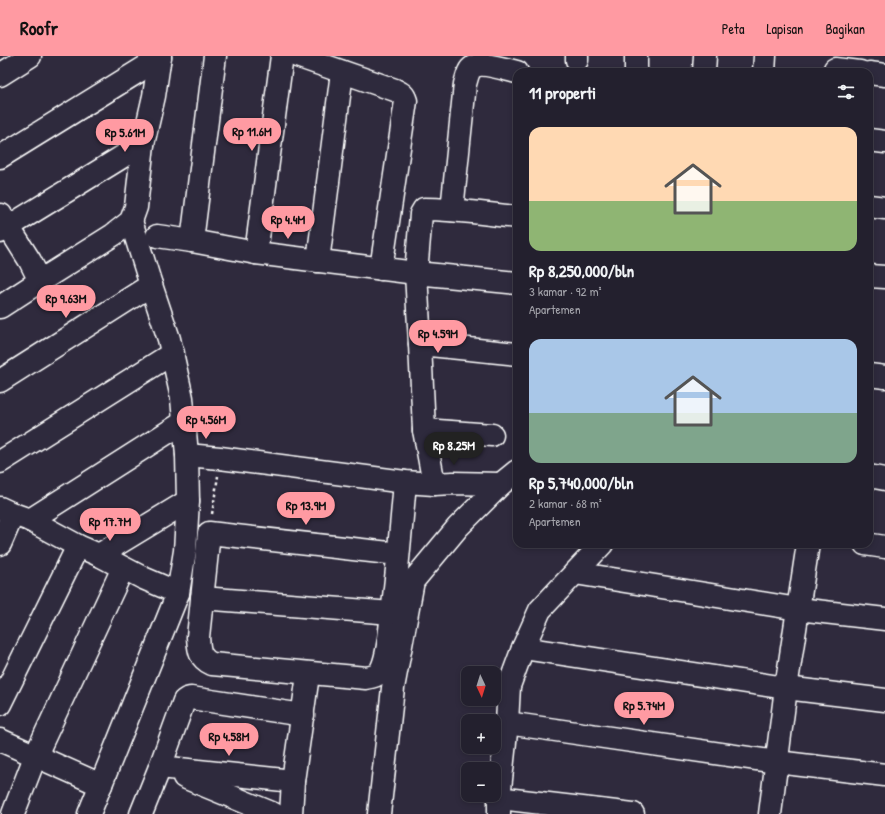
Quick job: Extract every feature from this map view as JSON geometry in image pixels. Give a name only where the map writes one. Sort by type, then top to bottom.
[{"type":"street","points":[[0,75],[30,56]]},
{"type":"street","points":[[192,241],[215,56]]},
{"type":"street","points":[[256,253],[282,56]]},
{"type":"street","points":[[297,56],[395,90],[405,96],[406,100],[382,268]]},
{"type":"street","points":[[636,56],[636,68]]},
{"type":"street","points":[[704,68],[705,56]]},
{"type":"street","points":[[764,68],[766,56]]},
{"type":"street","points":[[0,307],[101,243],[131,222],[136,208],[143,144],[154,96],[160,57]]},
{"type":"street","points":[[0,157],[160,57]]},
{"type":"street","points":[[452,210],[465,84],[468,73],[472,67],[484,64],[513,71]]},
{"type":"street","points":[[318,261],[342,72]]},
{"type":"street","points":[[873,74],[885,75]]},
{"type":"street","points":[[873,140],[885,142]]},
{"type":"street","points":[[40,281],[30,261],[3,224],[143,144]]},
{"type":"street","points":[[873,206],[885,208]]},
{"type":"street","points":[[434,484],[424,430],[416,273],[421,214],[424,209],[513,214]]},
{"type":"street","points":[[89,814],[178,593],[185,551],[188,500],[187,455],[182,398],[173,353],[131,222]]},
{"type":"street","points":[[157,236],[256,253],[416,273],[513,283]]},
{"type":"street","points":[[873,276],[885,277]]},
{"type":"street","points":[[0,381],[151,286]]},
{"type":"street","points":[[420,344],[513,354]]},
{"type":"street","points":[[0,462],[173,353]]},
{"type":"street","points":[[873,376],[885,377]]},
{"type":"street","points":[[0,544],[14,514],[184,422]]},
{"type":"street","points":[[424,430],[492,435]]},
{"type":"street","points":[[187,455],[405,482],[434,484],[509,478]]},
{"type":"street","points":[[873,476],[885,478]]},
{"type":"street","points":[[379,814],[393,688],[413,581],[458,526],[509,478]]},
{"type":"street","points":[[398,554],[209,533],[198,637],[201,656],[212,664],[366,678],[374,676],[380,672],[387,651],[392,613],[398,554],[405,482]]},
{"type":"street","points":[[99,556],[188,500]]},
{"type":"street","points":[[14,514],[123,568],[178,593]]},
{"type":"street","points":[[873,545],[885,547]]},
{"type":"street","points":[[0,704],[78,546]]},
{"type":"street","points":[[598,548],[540,610],[509,686],[499,806],[633,814]]},
{"type":"street","points":[[770,814],[786,688],[807,548]]},
{"type":"street","points":[[13,814],[35,757],[123,568]]},
{"type":"street","points":[[575,573],[798,609],[885,619]]},
{"type":"street","points":[[202,598],[392,613]]},
{"type":"street","points":[[524,648],[786,688],[885,700]]},
{"type":"street","points":[[291,814],[293,781],[307,682]]},
{"type":"street","points":[[141,814],[184,701],[187,699],[191,698],[303,715]]},
{"type":"street","points":[[507,723],[777,762],[885,775]]},
{"type":"street","points":[[0,740],[35,757],[101,785]]},
{"type":"street","points":[[160,767],[293,781]]},
{"type":"street","points":[[160,767],[274,814]]},
{"type":"path","points":[[209,533],[220,458]]}]
